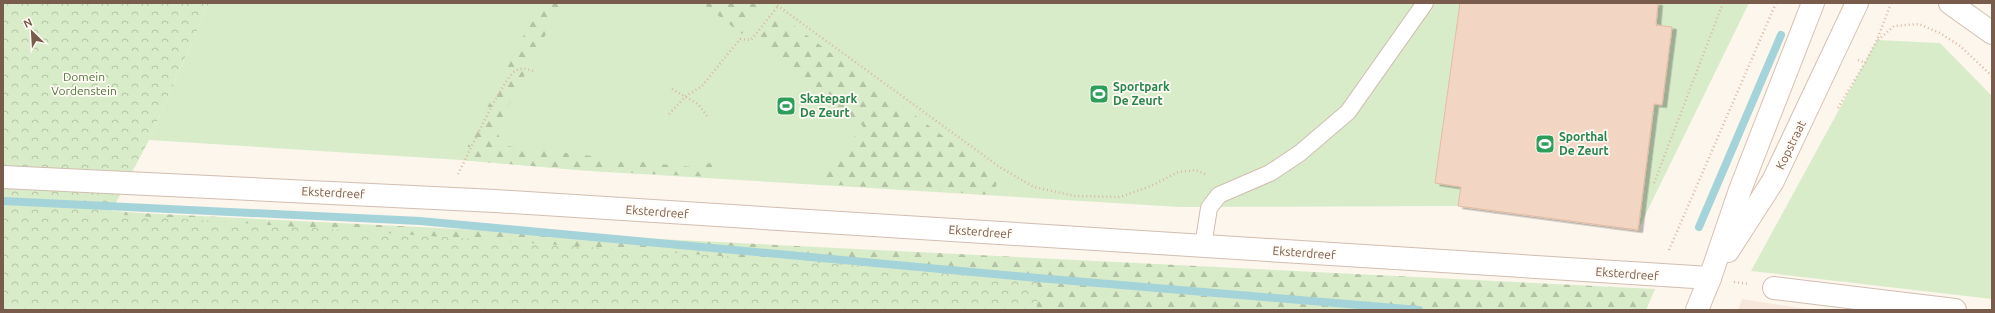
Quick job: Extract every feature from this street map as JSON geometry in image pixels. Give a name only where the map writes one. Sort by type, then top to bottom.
[{"type":"street","name":"Kopstraat","points":[[1697,310],[1710,278],[1740,190],[1813,3]]},
{"type":"street","name":"Kopstraat","points":[[1710,278],[1773,181],[1857,3]]},
{"type":"street","points":[[1950,3],[1992,33]]},
{"type":"street","name":"Eksterdreef","points":[[3,177],[446,199],[1710,278]]},
{"type":"street","points":[[1774,288],[1956,310]]},
{"type":"lane","points":[[1203,246],[1209,208],[1219,195],[1270,173],[1300,153],[1329,130],[1348,112],[1425,3]]},
{"type":"path","points":[[774,3],[1000,168],[1034,187],[1075,196],[1120,197],[1151,186],[1178,172],[1196,170],[1208,176],[1219,195]]},
{"type":"path","points":[[1654,183],[1723,3]]},
{"type":"path","points":[[1644,275],[1670,248],[1776,3]]},
{"type":"path","points":[[1837,48],[1865,63],[1877,40],[1891,3]]},
{"type":"path","points":[[669,114],[686,96],[702,86],[740,39],[751,40],[778,6]]},
{"type":"path","points":[[1877,40],[1894,26],[1919,24],[1940,33],[1960,46],[1992,76]]},
{"type":"path","points":[[446,199],[500,90],[514,71],[524,68],[533,71]]},
{"type":"path","points":[[672,89],[698,104],[707,116]]},
{"type":"path","points":[[1710,278],[1774,288]]},
{"type":"shaded area","points":[[1742,299],[1813,310],[1738,310]]},
{"type":"green space","name":"Domein Vordenstein","points":[[3,3],[209,3],[149,140],[110,214],[1038,278],[1037,310],[3,310]]},
{"type":"green space","name":"Sportpark De Zeurt","points":[[209,3],[1749,3],[1638,230],[1458,206],[1180,207],[591,171],[461,160],[149,140]]},
{"type":"green space","points":[[540,3],[562,3],[500,122],[498,135],[506,146],[693,167],[714,162],[713,177],[591,171],[461,160]]},
{"type":"green space","points":[[702,3],[765,3],[767,4],[742,34]]},
{"type":"green space","points":[[778,14],[998,177],[994,195],[823,184],[823,176],[863,126],[755,43]]},
{"type":"green space","points":[[1877,40],[1940,43],[1992,96],[1992,299],[1751,271]]},
{"type":"green space","name":"Domein Vordenstein","points":[[3,202],[140,213],[1655,289],[1646,310],[3,310]]},
{"type":"building","name":"Sporthal De Zeurt","points":[[1460,3],[1658,3],[1656,25],[1672,27],[1662,105],[1654,104],[1638,230],[1458,206],[1461,187],[1435,183]]},
{"type":"waterway","points":[[1699,227],[1781,35]]},
{"type":"waterway","points":[[3,201],[420,221],[1038,278],[1419,310]]},
{"type":"place","name":"Sportpark De Zeurt","points":[[1099,94]]},
{"type":"place","name":"Skatepark De Zeurt","points":[[786,106]]},
{"type":"place","name":"Sporthal De Zeurt","points":[[1545,144]]}]
